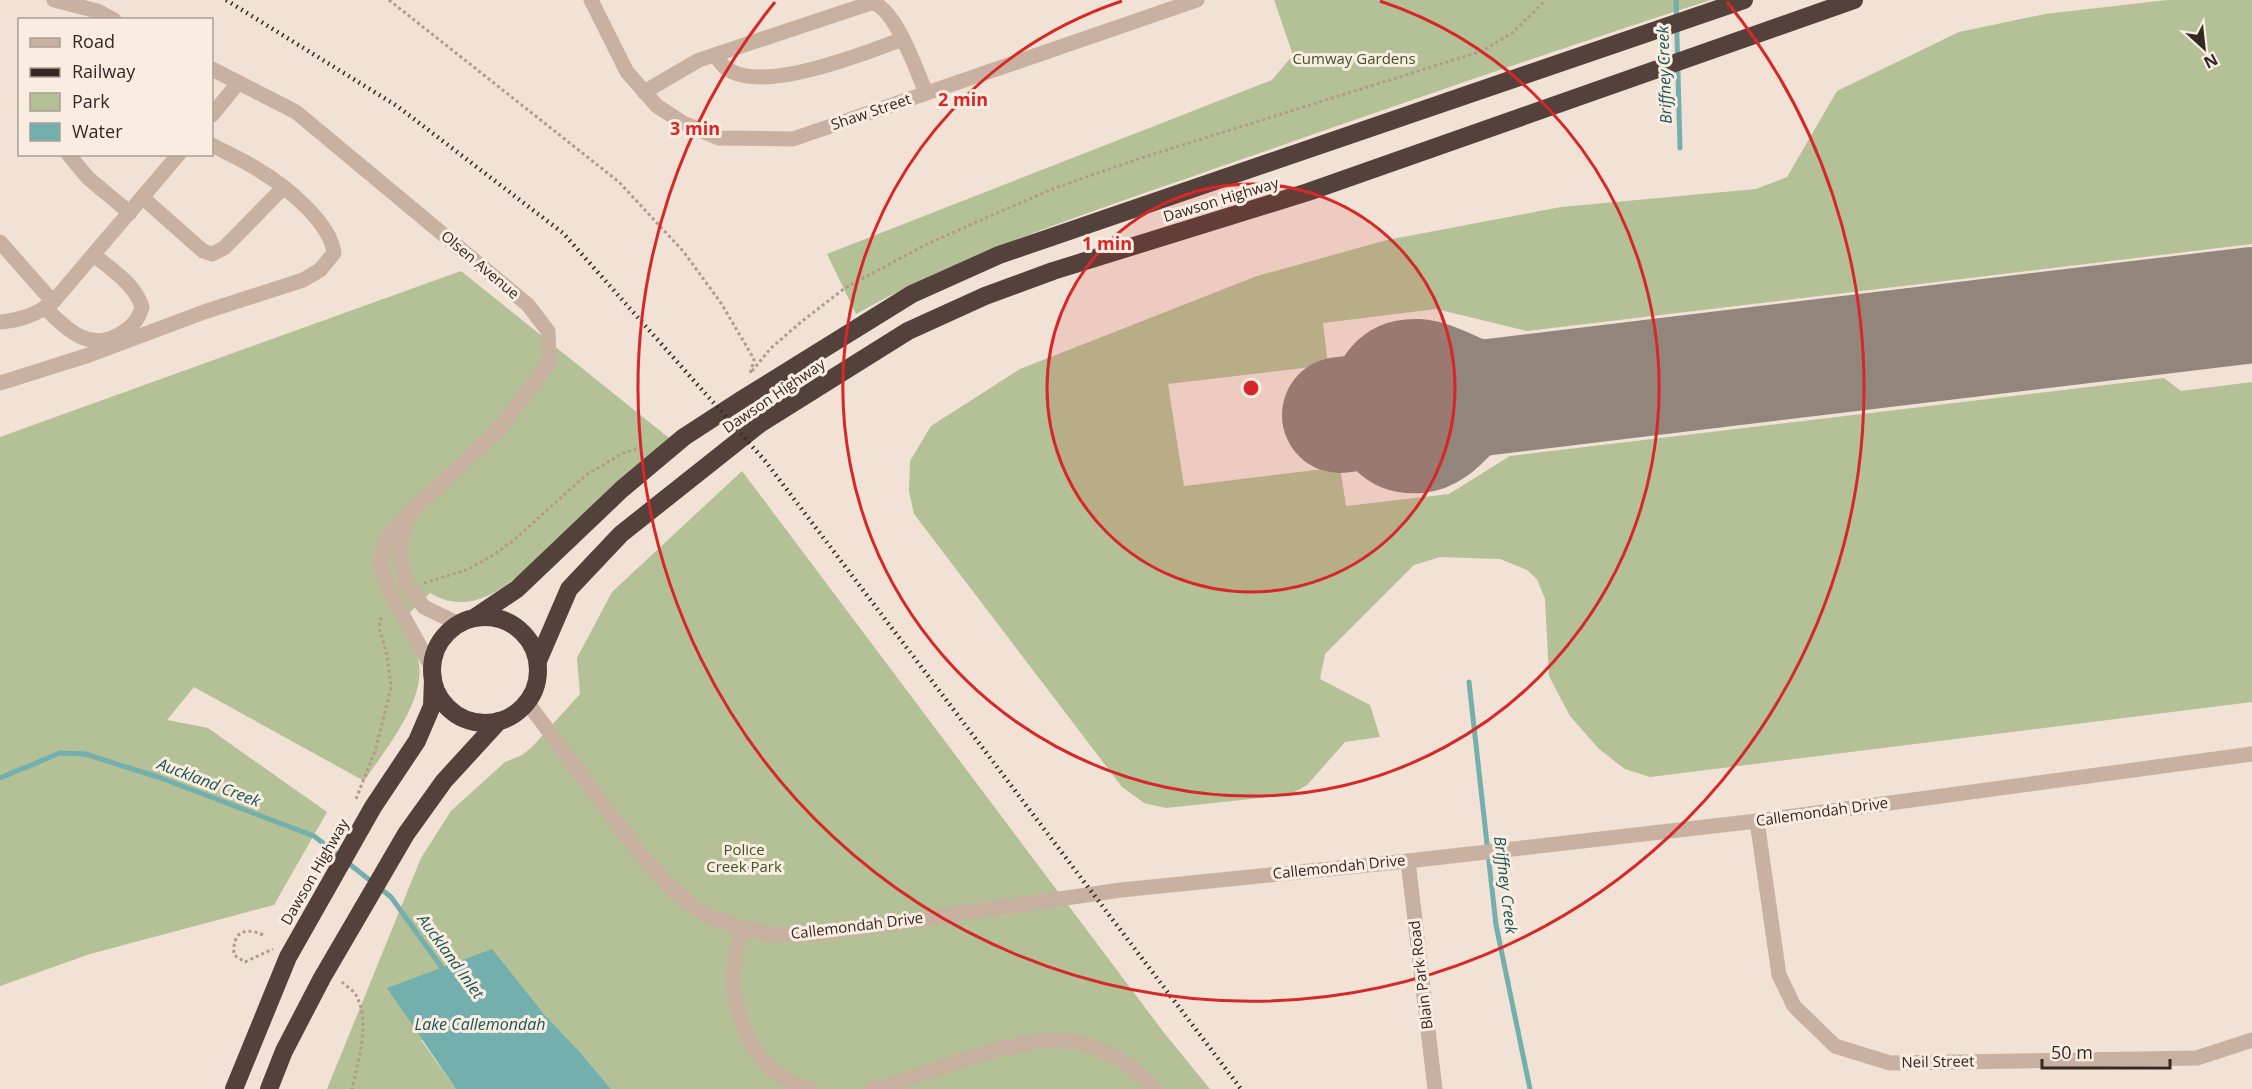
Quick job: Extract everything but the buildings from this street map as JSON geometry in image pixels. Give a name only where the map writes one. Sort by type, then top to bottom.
[{"type":"highway","name":"Dawson Highway","points":[[467,621],[518,590],[622,489],[743,391],[912,294],[999,255],[1744,0]]},
{"type":"highway","name":"Dawson Highway","points":[[538,661],[569,589],[621,534],[760,423],[908,331],[985,296],[1053,271],[1308,192],[1854,0]]},
{"type":"highway","points":[[491,617],[508,622],[522,631],[532,645],[538,661],[537,683],[527,702],[515,714],[499,721],[482,723],[464,719],[449,710],[438,695],[432,674],[436,651],[445,636],[467,621],[491,617]]},
{"type":"highway","name":"Dawson Highway","points":[[234,1089],[281,953],[417,741],[432,706],[432,674]]},
{"type":"highway","points":[[269,1089],[284,1051],[322,978],[406,834],[444,781],[499,721]]},
{"type":"street","points":[[54,0],[98,16]]},
{"type":"street","name":"Shaw Street","points":[[591,0],[627,72],[657,106],[683,123],[719,138],[793,139],[1197,0]]},
{"type":"street","points":[[645,92],[699,60],[871,3],[880,5],[885,10],[903,39],[926,93]]},
{"type":"street","points":[[716,55],[729,72],[778,76],[808,71],[903,39]]},
{"type":"street","name":"Olsen Avenue","points":[[213,70],[296,112],[528,305],[548,331],[549,363],[501,427],[408,514],[385,540],[380,566],[432,674]]},
{"type":"street","points":[[213,115],[238,82]]},
{"type":"street","points":[[0,383],[90,355],[204,312],[303,280],[320,270],[334,253],[333,244],[327,232],[305,206],[258,169],[213,146]]},
{"type":"street","points":[[71,156],[88,178],[130,213]]},
{"type":"street","points":[[0,322],[24,319],[49,305],[178,156]]},
{"type":"street","points":[[143,198],[203,251],[212,254],[224,248],[283,188]]},
{"type":"street","points":[[0,242],[72,333],[87,341],[111,340],[134,325],[142,307],[140,298],[134,289],[94,255]]},
{"type":"street","points":[[408,514],[400,551],[405,582],[424,607],[467,621]]},
{"type":"street","name":"Callemondah Drive","points":[[527,702],[634,846],[674,891],[705,915],[741,928],[769,934],[811,935],[1121,890],[1408,861],[1757,821],[2252,754]]},
{"type":"street","name":"Neil Street","points":[[1757,821],[1779,975],[1794,1006],[1836,1046],[1890,1063],[1902,1063],[2197,1058],[2252,1040]]},
{"type":"street","name":"Blain Park Road","points":[[1408,861],[1435,1089]]},
{"type":"street","points":[[741,928],[734,957],[732,986],[740,1017],[754,1050],[774,1073],[797,1086],[810,1089]]},
{"type":"street","points":[[872,1089],[888,1086],[1001,1048],[1049,1040],[1079,1044],[1107,1052],[1132,1067],[1154,1089]]},
{"type":"path","points":[[389,0],[619,182],[683,251],[721,303],[754,360],[743,391]]},
{"type":"path","points":[[751,373],[779,342],[845,288],[925,245],[1055,188],[1138,159],[1482,51],[1512,33],[1546,0]]},
{"type":"path","points":[[411,590],[425,583],[469,569],[513,541],[586,475],[625,452],[651,443]]},
{"type":"path","points":[[357,796],[375,751],[390,693],[387,655],[379,628],[380,620],[397,604]]},
{"type":"path","points":[[263,935],[254,931],[242,932],[233,945],[234,955],[246,962],[281,953]]},
{"type":"path","points":[[342,982],[355,994],[362,1015],[352,1089]]},
{"type":"green space","name":"Cumway Gardens","points":[[1274,0],[1711,0],[1468,81],[1084,214],[945,269],[856,314],[827,254],[1272,80],[1293,55]]},
{"type":"green space","points":[[2167,0],[2252,0],[2252,244],[1527,331],[1436,309],[1323,323],[1328,365],[1168,384],[1184,486],[1340,467],[1346,506],[1449,494],[1510,456],[2164,378],[2181,391],[2252,382],[2252,702],[1650,777],[1625,769],[1599,749],[1570,716],[1549,676],[1545,599],[1537,579],[1527,570],[1500,559],[1440,557],[1414,565],[1325,654],[1320,679],[1370,705],[1380,737],[1345,742],[1307,785],[1289,795],[1166,808],[1144,803],[1122,787],[914,514],[909,491],[910,461],[931,426],[1020,369],[1257,276],[1387,240],[1561,207],[1756,189],[1787,177],[1837,91],[1959,32],[2045,14]]},
{"type":"green space","points":[[461,271],[669,438],[530,567],[507,584],[483,598],[471,601],[458,602],[430,593],[399,623],[417,656],[420,671],[418,688],[404,721],[364,781],[194,687],[167,720],[208,728],[327,812],[274,905],[90,954],[0,986],[0,437]]},
{"type":"green space","name":"Police Creek Park","points":[[742,471],[1165,1034],[1210,1089],[611,1089],[543,1013],[421,1040],[456,1089],[327,1089],[421,858],[451,811],[505,762],[522,755],[532,747],[580,694],[577,658],[612,592]]},
{"type":"water","name":"Lake Callemondah","points":[[492,949],[543,1013],[611,1089],[456,1089],[387,988]]},
{"type":"waterway","name":"Briffney Creek","points":[[1676,0],[1680,148]]},
{"type":"waterway","name":"Briffney Creek","points":[[1469,682],[1496,925],[1530,1089]]},
{"type":"waterway","name":"Auckland Creek","points":[[0,778],[60,753],[85,754],[158,777],[314,836],[391,897],[445,972]]},
{"type":"taxiway","points":[[1552,390],[1446,348],[1419,342],[1390,347],[1369,361],[1357,383],[1353,407],[1358,432],[1371,452],[1392,466],[1421,470],[1438,466],[1453,458],[1504,409],[1519,400],[1536,394],[1643,379]]},
{"type":"runway","points":[[1340,415],[2252,305]]},
{"type":"railway","points":[[226,0],[397,106],[563,233],[766,462],[1241,1089]]},
{"type":"water label","name":"Auckland Inlet","points":[[451,956]]}]
